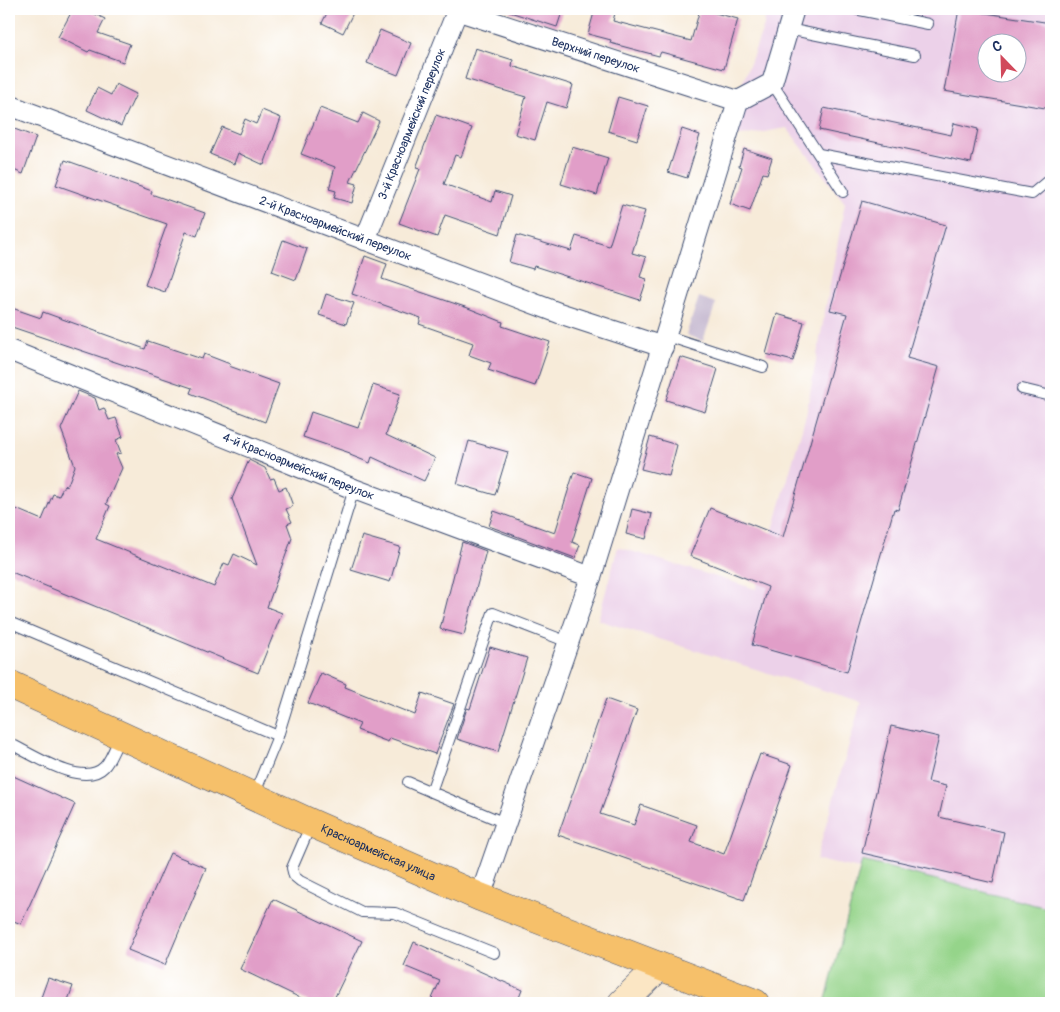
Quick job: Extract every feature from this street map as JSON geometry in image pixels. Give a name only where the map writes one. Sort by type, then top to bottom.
[{"type":"main road","name":"Красноармейская улица","points":[[9,684],[311,823],[480,896],[659,968],[755,1003]]},
{"type":"main road","points":[[622,1003],[659,968]]},
{"type":"street","name":"Верхний переулок","points":[[456,9],[738,101]]},
{"type":"street","name":"3-й Красноармейский переулок","points":[[365,240],[456,9]]},
{"type":"street","points":[[480,896],[591,577],[738,101],[772,83],[794,9]]},
{"type":"street","name":"2-й Красноармейский переулок","points":[[9,105],[559,313],[665,342]]},
{"type":"street","name":"4-й Красноармейский переулок","points":[[9,350],[354,489],[591,577]]},
{"type":"lane","points":[[855,9],[928,24]]},
{"type":"lane","points":[[788,29],[915,55]]},
{"type":"lane","points":[[772,83],[843,192]]},
{"type":"lane","points":[[819,154],[1032,194],[1051,178]]},
{"type":"lane","points":[[665,342],[763,367]]},
{"type":"lane","points":[[1022,389],[1051,396]]},
{"type":"lane","points":[[254,797],[278,736],[354,489]]},
{"type":"lane","points":[[431,792],[493,613],[568,642]]},
{"type":"lane","points":[[9,622],[278,736]]},
{"type":"lane","points":[[9,743],[73,774],[89,774],[104,768],[121,735]]},
{"type":"lane","points":[[408,782],[505,823]]},
{"type":"lane","points":[[311,823],[292,868],[294,876],[300,881],[362,912],[395,913],[494,953]]},
{"type":"shaded area","points":[[766,9],[1051,9],[1051,909],[862,861],[860,869],[816,860],[861,702],[598,620],[618,547],[756,589],[806,415],[845,203],[787,128],[741,136],[725,130],[764,26]]},
{"type":"shaded area","points":[[699,297],[716,303],[703,341],[686,335]]},
{"type":"green space","points":[[862,861],[1051,909],[1051,1003],[825,1003]]},
{"type":"building","points":[[73,9],[85,9],[105,19],[98,33],[130,44],[123,62],[90,50],[88,52],[58,37]]},
{"type":"building","points":[[329,9],[355,9],[343,33],[322,23]]},
{"type":"building","points":[[510,9],[563,9],[557,27],[510,12]]},
{"type":"building","points":[[595,9],[616,9],[613,21],[691,41],[700,9],[738,19],[724,69],[661,52],[659,56],[610,43],[611,40],[588,34]]},
{"type":"building","points":[[959,9],[1051,23],[1051,109],[944,91]]},
{"type":"building","points":[[380,30],[411,43],[398,75],[367,63]]},
{"type":"building","points":[[475,48],[513,60],[512,66],[573,85],[566,108],[547,102],[535,140],[515,134],[526,97],[465,79]]},
{"type":"building","points":[[116,84],[136,94],[121,126],[87,110],[97,88],[111,95]]},
{"type":"building","points":[[618,97],[648,106],[637,140],[608,131]]},
{"type":"building","points":[[320,108],[358,123],[363,113],[379,121],[350,182],[357,184],[352,203],[334,198],[336,191],[329,189],[335,167],[301,154]]},
{"type":"building","points":[[824,108],[951,135],[954,123],[978,129],[971,163],[819,130]]},
{"type":"building","points":[[262,110],[281,118],[264,165],[238,153],[234,164],[210,154],[222,127],[239,134],[245,119],[256,124]]},
{"type":"building","points":[[436,115],[472,128],[461,157],[455,155],[444,184],[492,202],[495,191],[511,196],[500,234],[445,215],[437,237],[399,223],[420,169],[416,168]]},
{"type":"building","points":[[9,127],[36,137],[23,174],[9,168]]},
{"type":"building","points":[[682,129],[700,135],[687,178],[668,172]]},
{"type":"building","points":[[572,147],[608,158],[597,195],[561,184]]},
{"type":"building","points":[[744,149],[772,158],[767,174],[763,173],[750,211],[730,204],[742,167],[739,166]]},
{"type":"building","points":[[65,160],[152,191],[151,194],[205,213],[197,236],[186,232],[165,292],[145,285],[167,224],[56,185]]},
{"type":"building","points":[[862,201],[946,225],[907,358],[939,367],[898,510],[894,509],[847,672],[752,645],[768,587],[690,556],[710,508],[783,537],[847,314],[830,310]]},
{"type":"building","points":[[622,205],[645,211],[632,253],[646,257],[640,277],[647,279],[640,300],[534,266],[533,269],[509,262],[517,235],[571,251],[576,236],[609,246]]},
{"type":"building","points":[[283,240],[307,249],[296,280],[272,271]]},
{"type":"building","points":[[365,256],[387,264],[382,279],[468,308],[503,322],[502,326],[550,342],[535,386],[488,370],[491,363],[469,355],[473,343],[419,324],[421,318],[352,294]]},
{"type":"building","points":[[326,294],[354,303],[346,324],[319,315]]},
{"type":"building","points":[[9,307],[41,318],[43,312],[145,349],[148,341],[202,359],[204,354],[230,364],[229,366],[279,384],[265,422],[190,393],[192,388],[9,326]]},
{"type":"building","points":[[777,314],[804,322],[793,361],[766,354]]},
{"type":"building","points":[[680,357],[718,369],[705,412],[666,400]]},
{"type":"building","points":[[373,385],[400,394],[386,435],[435,458],[424,481],[372,457],[370,463],[350,455],[350,453],[303,437],[311,412],[358,428]]},
{"type":"building","points":[[78,391],[95,398],[99,410],[104,408],[109,420],[116,418],[123,437],[116,440],[121,453],[116,454],[122,468],[106,504],[110,506],[96,539],[214,587],[224,563],[229,565],[234,554],[257,565],[232,499],[249,460],[265,468],[270,479],[274,478],[279,490],[286,487],[293,506],[286,509],[292,522],[287,524],[292,538],[267,607],[282,613],[258,673],[9,571],[9,506],[42,520],[53,494],[59,496],[64,485],[67,487],[75,466],[61,429]]},
{"type":"building","points":[[650,437],[677,445],[669,476],[641,469]]},
{"type":"building","points":[[469,441],[508,452],[495,495],[457,484]]},
{"type":"building","points":[[574,472],[592,478],[572,542],[580,545],[575,558],[489,526],[494,511],[555,533]]},
{"type":"building","points":[[632,509],[652,514],[646,539],[626,534]]},
{"type":"building","points":[[362,536],[400,547],[390,582],[351,570]]},
{"type":"building","points":[[462,542],[486,551],[464,635],[440,629]]},
{"type":"building","points":[[490,647],[527,658],[498,752],[457,739],[467,708],[470,709]]},
{"type":"building","points":[[321,673],[346,684],[345,687],[415,715],[422,693],[454,704],[435,754],[390,738],[388,742],[357,730],[360,724],[308,703]]},
{"type":"building","points":[[606,699],[637,710],[600,814],[634,825],[641,805],[697,825],[691,842],[724,854],[760,754],[792,765],[744,900],[558,835]]},
{"type":"building","points":[[891,726],[939,737],[928,782],[946,786],[939,817],[1004,832],[993,883],[862,853]]},
{"type":"building","points":[[9,774],[75,804],[21,924],[9,919]]},
{"type":"building","points":[[170,853],[206,868],[165,965],[128,950]]},
{"type":"building","points":[[273,899],[362,941],[332,1003],[311,1003],[240,969]]},
{"type":"building","points":[[414,942],[522,990],[517,1003],[430,1003],[440,981],[404,966]]},
{"type":"building","points":[[48,978],[73,986],[67,1003],[39,1003]]}]
